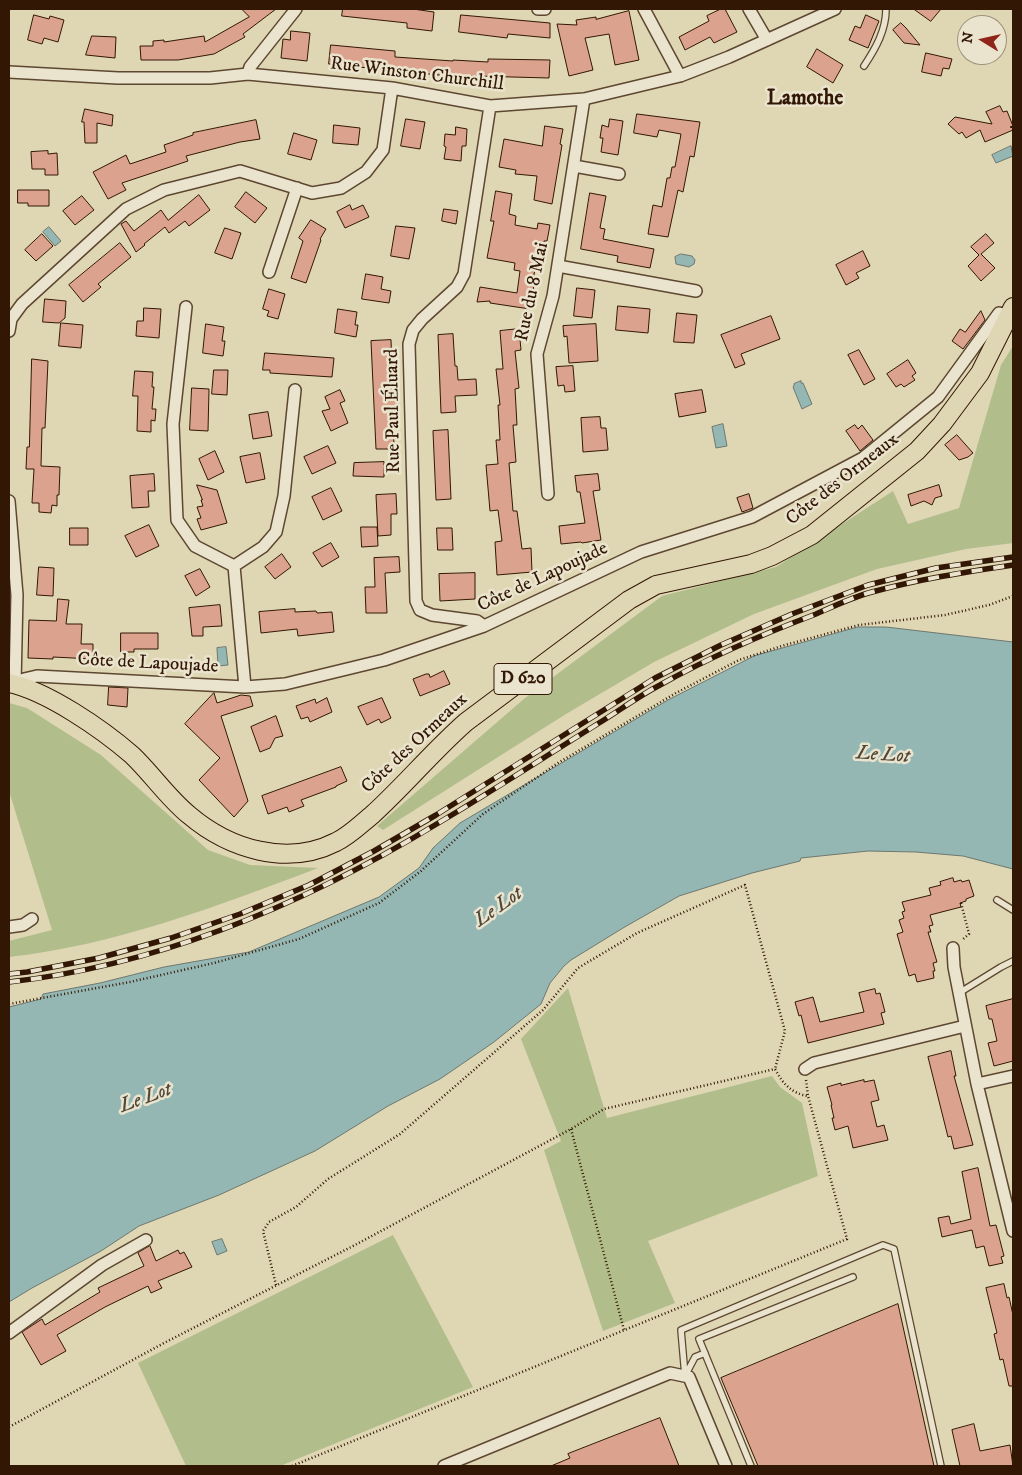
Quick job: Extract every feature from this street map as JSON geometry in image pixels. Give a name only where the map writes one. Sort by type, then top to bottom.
[{"type":"main road","name":"Côte des Ormeaux","points":[[12,683],[73,712],[105,734],[132,756],[189,816],[225,840],[255,851],[281,854],[314,851],[337,842],[360,826],[395,795],[443,742],[466,722],[629,600],[656,585],[723,571],[758,561],[772,556],[812,535],[916,451],[942,424],[980,373],[1011,311]]},
{"type":"street","points":[[248,74],[250,67],[296,9]]},
{"type":"street","points":[[538,9],[545,9]]},
{"type":"street","points":[[644,9],[680,76]]},
{"type":"street","points":[[749,9],[767,40]]},
{"type":"street","name":"Rue Winston Churchill","points":[[9,72],[118,78],[210,78],[248,74],[392,88],[490,106],[584,99],[680,76],[767,40],[834,9]]},
{"type":"street","points":[[10,320],[22,304],[126,209],[164,190],[240,171],[312,193],[341,188],[366,172],[383,150],[392,88]]},
{"type":"street","name":"Rue du 8 Mai","points":[[548,494],[537,354],[553,296],[584,99]]},
{"type":"street","name":"Rue Paul Éluard","points":[[484,626],[478,621],[432,615],[420,610],[416,601],[409,344],[413,330],[422,319],[458,287],[464,274],[490,106]]},
{"type":"street","points":[[574,166],[619,174]]},
{"type":"street","points":[[269,272],[297,188]]},
{"type":"street","points":[[558,266],[696,291]]},
{"type":"street","points":[[186,307],[172,424],[177,520],[195,546],[234,566]]},
{"type":"street","name":"Côte de Lapoujade","points":[[12,683],[37,676],[245,687],[286,684],[384,660],[484,626],[641,552],[752,517],[863,458],[938,397],[999,312],[1011,311]]},
{"type":"street","points":[[234,566],[263,547],[276,532],[284,496],[294,390]]},
{"type":"street","points":[[9,501],[17,595],[12,683]]},
{"type":"street","points":[[234,566],[245,687]]},
{"type":"street","points":[[9,927],[23,926],[32,919]]},
{"type":"street","points":[[953,948],[954,967],[977,1084],[1013,1231]]},
{"type":"street","points":[[805,1069],[814,1064],[965,1026]]},
{"type":"street","points":[[977,1084],[1013,1076]]},
{"type":"street","points":[[9,1332],[102,1265],[146,1240]]},
{"type":"street","points":[[444,1466],[670,1373],[689,1377],[726,1466]]},
{"type":"lane","points":[[864,66],[874,51],[886,23],[886,9]]},
{"type":"lane","points":[[997,900],[1013,910]]},
{"type":"lane","points":[[959,993],[1001,967],[1013,962]]},
{"type":"lane","points":[[685,1376],[681,1330],[883,1245],[894,1249],[941,1466]]},
{"type":"lane","points":[[751,1466],[699,1339],[853,1277]]},
{"type":"lane","points":[[685,1376],[695,1357],[705,1353]]},
{"type":"path","points":[[9,1004],[112,986],[214,964],[299,939],[379,903],[421,871],[483,814],[558,763],[676,693],[739,660],[785,644],[859,625],[945,615],[989,605],[1013,596]]},
{"type":"path","points":[[276,1286],[263,1231],[269,1222],[296,1207],[328,1179],[400,1134],[543,1010],[578,968],[637,933],[745,885],[784,1031],[775,1069],[782,1082],[791,1090],[808,1096]]},
{"type":"path","points":[[953,948],[969,934],[962,905]]},
{"type":"path","points":[[9,1426],[164,1343],[355,1246],[571,1129],[604,1109],[775,1069]]},
{"type":"path","points":[[292,1466],[847,1239],[808,1096],[805,1069]]},
{"type":"path","points":[[571,1129],[624,1330]]},
{"type":"green space","points":[[1013,346],[1013,543],[966,549],[877,569],[754,614],[654,662],[566,714],[383,830],[377,826],[525,698],[662,596],[776,567],[893,491],[908,524],[959,508],[1001,365]]},
{"type":"green space","points":[[9,703],[27,708],[101,755],[208,850],[250,865],[318,868],[204,910],[127,934],[49,951],[9,957],[9,941],[52,930],[9,791]]},
{"type":"green space","points":[[568,988],[607,1118],[772,1076],[780,1087],[802,1103],[818,1176],[648,1241],[675,1303],[603,1331],[544,1150],[561,1141],[521,1039]]},
{"type":"green space","points":[[393,1235],[473,1387],[280,1466],[186,1466],[138,1363]]},
{"type":"water","points":[[1011,146],[1013,156],[996,163],[992,155]]},
{"type":"water","points":[[49,227],[61,241],[55,246],[43,232]]},
{"type":"water","points":[[681,254],[692,256],[695,260],[694,264],[689,267],[676,264],[675,257]]},
{"type":"water","points":[[801,381],[812,404],[802,409],[793,387],[794,384]]},
{"type":"water","points":[[723,424],[727,446],[716,448],[712,427]]},
{"type":"water","name":"Le Lot","points":[[858,627],[886,627],[1013,642],[1013,869],[963,856],[916,852],[868,851],[801,858],[800,861],[752,873],[679,896],[571,960],[550,983],[541,1004],[494,1042],[440,1079],[388,1106],[315,1151],[219,1195],[139,1226],[101,1251],[9,1302],[9,1007],[41,999],[43,994],[100,983],[164,967],[249,952],[379,897],[419,868],[433,848],[460,823],[668,700],[754,656]]},
{"type":"water","points":[[226,647],[228,665],[218,666],[217,648]]},
{"type":"water","points":[[222,1239],[227,1251],[217,1255],[212,1242]]},
{"type":"building","points":[[242,9],[276,9],[243,34],[245,37],[214,54],[178,60],[141,60],[140,46],[153,46],[153,41],[164,40],[164,42],[204,36],[205,42],[249,17]]},
{"type":"building","points":[[343,9],[413,9],[434,12],[432,31],[407,28],[407,23],[342,16]]},
{"type":"building","points":[[725,9],[737,32],[714,43],[710,37],[685,50],[679,37],[709,21],[707,16]]},
{"type":"building","points":[[914,9],[941,9],[931,21]]},
{"type":"building","points":[[629,11],[639,60],[615,65],[609,34],[585,38],[593,70],[569,76],[557,24],[577,25],[576,20],[596,17],[596,19]]},
{"type":"building","points":[[34,15],[49,19],[50,16],[64,20],[58,42],[44,38],[42,44],[28,40]]},
{"type":"building","points":[[461,15],[550,23],[550,38],[508,34],[507,38],[459,32]]},
{"type":"building","points":[[866,15],[879,21],[868,48],[849,40],[855,26],[860,28]]},
{"type":"building","points":[[901,23],[920,45],[904,43],[893,30]]},
{"type":"building","points":[[291,31],[310,33],[307,61],[281,58],[283,39],[290,40]]},
{"type":"building","points":[[92,36],[116,37],[115,58],[86,55]]},
{"type":"building","points":[[331,45],[395,51],[395,57],[453,61],[488,62],[488,59],[550,60],[549,78],[439,75],[329,64]]},
{"type":"building","points":[[817,49],[843,65],[833,83],[807,67]]},
{"type":"building","points":[[926,53],[952,59],[949,69],[943,68],[941,76],[922,72]]},
{"type":"building","points":[[1000,106],[1003,112],[1007,111],[1013,126],[1010,127],[1013,130],[985,142],[980,130],[966,138],[962,132],[959,134],[948,124],[955,117],[992,124],[986,112]]},
{"type":"building","points":[[85,109],[113,115],[112,126],[97,123],[97,143],[85,143],[84,122],[82,122]]},
{"type":"building","points":[[637,114],[700,122],[694,157],[690,156],[683,192],[678,190],[668,237],[648,234],[653,205],[662,207],[667,178],[670,178],[672,167],[675,167],[681,134],[659,130],[657,137],[634,133]]},
{"type":"building","points":[[406,119],[425,122],[420,149],[401,146]]},
{"type":"building","points":[[610,119],[623,121],[618,155],[601,152],[603,138],[600,138],[602,125],[608,127]]},
{"type":"building","points":[[256,120],[260,139],[240,142],[186,156],[188,161],[122,183],[126,190],[108,199],[93,172],[126,155],[130,164],[166,152],[164,145],[193,135],[193,133]]},
{"type":"building","points":[[334,125],[360,128],[358,145],[333,143]]},
{"type":"building","points":[[545,126],[563,129],[552,204],[534,200],[537,176],[515,174],[516,170],[499,167],[504,139],[542,146]]},
{"type":"building","points":[[456,127],[467,129],[466,146],[462,146],[461,161],[444,159],[446,147],[444,146],[445,134],[455,135]]},
{"type":"building","points":[[294,133],[317,140],[311,160],[288,154]]},
{"type":"building","points":[[48,151],[48,154],[57,153],[58,175],[45,175],[45,169],[32,169],[31,152]]},
{"type":"building","points":[[18,190],[49,190],[49,206],[28,206],[28,203],[18,203]]},
{"type":"building","points":[[496,191],[512,194],[509,214],[516,216],[515,225],[537,229],[538,223],[550,225],[547,241],[544,241],[540,260],[537,259],[530,309],[490,303],[490,301],[477,302],[480,287],[517,293],[520,271],[514,270],[515,263],[487,258],[494,221],[491,221]]},
{"type":"building","points":[[246,192],[267,208],[255,223],[235,207]]},
{"type":"building","points":[[590,193],[606,196],[600,228],[605,229],[603,239],[654,249],[650,268],[617,262],[618,256],[581,249]]},
{"type":"building","points":[[199,195],[210,210],[189,226],[185,221],[169,233],[165,227],[136,252],[121,224],[126,221],[134,231],[161,210],[168,220]]},
{"type":"building","points":[[82,196],[94,210],[75,225],[63,211]]},
{"type":"building","points":[[350,205],[352,210],[363,205],[369,217],[345,228],[337,212]]},
{"type":"building","points":[[444,209],[458,211],[456,224],[442,221]]},
{"type":"building","points":[[311,220],[326,229],[320,239],[306,283],[291,278],[303,241],[299,238]]},
{"type":"building","points":[[396,226],[415,228],[409,259],[391,256]]},
{"type":"building","points":[[225,228],[241,233],[232,259],[215,253]]},
{"type":"building","points":[[42,234],[53,246],[36,261],[25,250]]},
{"type":"building","points":[[986,234],[994,243],[981,254],[995,268],[981,281],[968,266],[979,255],[971,247]]},
{"type":"building","points":[[120,243],[131,257],[98,284],[101,287],[83,302],[69,285]]},
{"type":"building","points":[[863,251],[870,266],[856,273],[859,278],[846,285],[836,265]]},
{"type":"building","points":[[366,274],[383,277],[381,289],[391,291],[389,303],[362,299]]},
{"type":"building","points":[[577,288],[595,290],[592,318],[574,316]]},
{"type":"building","points":[[269,289],[285,294],[278,319],[267,316],[269,311],[263,309]]},
{"type":"building","points":[[45,299],[66,301],[65,318],[59,323],[43,322]]},
{"type":"building","points":[[618,306],[650,309],[648,333],[616,330]]},
{"type":"building","points":[[144,308],[161,309],[159,338],[136,336],[137,321],[143,321]]},
{"type":"building","points":[[338,309],[357,312],[355,325],[358,325],[356,337],[335,333]]},
{"type":"building","points":[[981,311],[985,320],[963,349],[952,341],[960,329],[965,332]]},
{"type":"building","points":[[677,313],[697,315],[694,343],[674,342]]},
{"type":"building","points":[[771,316],[780,339],[741,354],[745,364],[735,368],[721,335]]},
{"type":"building","points":[[61,323],[83,325],[81,348],[59,346]]},
{"type":"building","points":[[206,324],[224,327],[222,341],[225,341],[223,356],[203,353]]},
{"type":"building","points":[[596,324],[598,361],[569,363],[567,336],[564,337],[563,326]]},
{"type":"building","points":[[519,329],[521,350],[515,351],[519,388],[515,389],[517,425],[513,425],[516,462],[509,463],[513,511],[517,511],[522,549],[531,548],[532,572],[497,575],[495,542],[502,541],[498,510],[490,511],[486,465],[498,464],[496,440],[500,440],[498,405],[500,405],[496,369],[503,369],[500,331]]},
{"type":"building","points":[[453,334],[458,380],[476,379],[477,395],[455,396],[456,412],[441,413],[438,335]]},
{"type":"building","points":[[391,340],[392,365],[395,365],[397,410],[393,410],[394,449],[376,449],[371,341]]},
{"type":"building","points":[[859,350],[875,379],[864,385],[848,355]]},
{"type":"building","points":[[265,353],[334,358],[332,377],[270,373],[270,370],[263,370]]},
{"type":"building","points":[[32,359],[48,361],[45,428],[42,428],[41,466],[60,467],[57,506],[52,505],[51,513],[39,512],[39,503],[32,503],[34,469],[26,469],[27,447],[29,447]]},
{"type":"building","points":[[908,360],[916,373],[912,376],[915,380],[904,387],[901,384],[896,387],[887,374]]},
{"type":"building","points":[[573,366],[575,391],[565,392],[564,385],[558,386],[556,367]]},
{"type":"building","points":[[214,370],[228,370],[227,395],[212,394]]},
{"type":"building","points":[[135,371],[153,372],[152,409],[156,409],[155,421],[151,420],[151,432],[137,431],[138,396],[133,396]]},
{"type":"building","points":[[192,388],[209,389],[208,431],[190,430]]},
{"type":"building","points":[[340,390],[345,401],[340,403],[348,423],[331,431],[322,411],[330,409],[325,397]]},
{"type":"building","points":[[702,390],[706,412],[679,417],[675,394]]},
{"type":"building","points":[[268,412],[272,436],[253,439],[249,415]]},
{"type":"building","points":[[600,417],[601,428],[606,428],[608,450],[583,452],[581,418]]},
{"type":"building","points":[[855,425],[858,429],[862,425],[873,440],[860,451],[846,431]]},
{"type":"building","points":[[448,430],[451,499],[436,500],[433,431]]},
{"type":"building","points":[[957,435],[973,453],[959,460],[945,445]]},
{"type":"building","points":[[328,446],[336,463],[312,474],[304,457]]},
{"type":"building","points":[[215,451],[224,472],[208,480],[199,459]]},
{"type":"building","points":[[260,453],[265,479],[246,483],[240,457]]},
{"type":"building","points":[[384,462],[384,477],[353,476],[354,463]]},
{"type":"building","points":[[154,474],[155,491],[148,491],[149,507],[132,508],[130,476]]},
{"type":"building","points":[[598,474],[600,490],[593,491],[601,540],[561,544],[559,526],[585,523],[580,492],[577,492],[575,476]]},
{"type":"building","points":[[197,485],[217,490],[227,523],[201,530],[197,519],[201,518],[197,507],[203,506]]},
{"type":"building","points":[[939,485],[942,496],[935,498],[932,505],[924,501],[911,506],[908,495]]},
{"type":"building","points":[[331,488],[342,511],[323,520],[312,497]]},
{"type":"building","points":[[396,494],[397,514],[391,514],[391,535],[378,536],[376,495]]},
{"type":"building","points":[[749,494],[753,508],[742,512],[737,498]]},
{"type":"building","points":[[149,525],[159,546],[136,557],[125,536]]},
{"type":"building","points":[[361,527],[377,527],[378,546],[362,547]]},
{"type":"building","points":[[70,528],[88,528],[88,545],[70,545]]},
{"type":"building","points":[[437,528],[452,528],[453,550],[438,550]]},
{"type":"building","points":[[331,543],[339,557],[322,567],[313,553]]},
{"type":"building","points":[[282,554],[291,567],[275,579],[265,567]]},
{"type":"building","points":[[399,557],[400,572],[385,573],[387,613],[366,613],[365,587],[375,587],[374,558]]},
{"type":"building","points":[[39,567],[54,568],[53,596],[37,595]]},
{"type":"building","points":[[200,569],[210,587],[196,596],[185,576]]},
{"type":"building","points":[[475,573],[475,599],[440,601],[439,574]]},
{"type":"building","points":[[58,599],[69,600],[66,624],[82,624],[81,644],[93,644],[93,659],[28,658],[29,620],[56,621]]},
{"type":"building","points":[[220,605],[222,626],[203,627],[203,636],[192,636],[189,608]]},
{"type":"building","points":[[295,609],[295,612],[332,612],[334,632],[298,636],[297,629],[261,633],[259,612]]},
{"type":"building","points":[[121,633],[158,633],[158,649],[134,649],[134,652],[121,652]]},
{"type":"building","points":[[444,671],[450,684],[420,696],[413,679],[426,674],[429,674],[430,677]]},
{"type":"building","points":[[109,687],[128,688],[127,707],[108,705]]},
{"type":"building","points":[[214,693],[217,703],[241,695],[250,696],[253,706],[221,716],[248,801],[234,817],[199,780],[220,758],[185,724]]},
{"type":"building","points":[[327,698],[332,712],[310,722],[308,717],[301,719],[296,706],[315,699],[316,703]]},
{"type":"building","points":[[382,698],[391,718],[381,723],[379,719],[367,725],[358,707]]},
{"type":"building","points":[[276,716],[283,736],[275,738],[270,748],[260,752],[251,727]]},
{"type":"building","points":[[341,767],[347,781],[301,800],[304,806],[289,812],[287,807],[268,814],[262,796]]},
{"type":"building","points":[[953,878],[954,882],[969,880],[974,896],[960,903],[961,907],[930,915],[933,925],[929,926],[931,932],[928,932],[937,962],[933,963],[934,978],[917,982],[915,974],[909,976],[897,934],[903,932],[899,920],[904,918],[902,912],[905,911],[902,902],[931,895],[929,888],[941,885],[940,882]]},
{"type":"building","points":[[875,989],[876,994],[880,993],[885,1012],[881,1013],[884,1024],[808,1043],[801,1015],[799,1016],[795,1002],[813,997],[820,1022],[864,1012],[859,993]]},
{"type":"building","points":[[1013,999],[1013,1061],[994,1066],[988,1043],[997,1041],[992,1019],[989,1019],[986,1006]]},
{"type":"building","points":[[951,1051],[956,1076],[954,1076],[973,1145],[954,1149],[951,1136],[948,1137],[928,1057]]},
{"type":"building","points":[[864,1080],[864,1082],[874,1080],[879,1100],[871,1102],[877,1127],[884,1125],[888,1140],[853,1148],[848,1126],[835,1130],[832,1118],[834,1118],[832,1105],[827,1087]]},
{"type":"building","points":[[978,1168],[990,1226],[996,1225],[1004,1256],[1001,1257],[1003,1263],[989,1266],[984,1246],[976,1248],[972,1230],[942,1237],[938,1218],[949,1216],[951,1224],[971,1219],[962,1172]]},
{"type":"building","points":[[150,1246],[156,1261],[178,1250],[180,1254],[184,1252],[192,1267],[158,1281],[162,1288],[151,1293],[148,1286],[105,1307],[57,1335],[66,1351],[41,1365],[22,1332],[42,1319],[45,1325],[100,1292],[98,1288],[144,1266],[138,1253]]},
{"type":"building","points":[[1004,1284],[1013,1315],[1013,1386],[1009,1386],[1003,1359],[1000,1360],[994,1334],[997,1333],[986,1288]]},
{"type":"building","points":[[898,1304],[934,1466],[758,1466],[721,1378]]},
{"type":"building","points":[[660,1418],[679,1466],[551,1466],[570,1458],[568,1454]]},
{"type":"building","points":[[974,1424],[980,1451],[1010,1445],[1013,1466],[960,1466],[952,1430]]},
{"type":"railway","points":[[9,974],[99,958],[171,938],[240,914],[309,885],[374,851],[436,815],[655,678],[721,645],[792,614],[868,585],[936,568],[1013,557]]},
{"type":"railway","points":[[9,982],[123,961],[178,945],[287,903],[390,851],[480,798],[645,694],[737,646],[865,594],[960,573],[1013,565]]},
{"type":"district","name":"Lamothe","points":[[805,100]]}]
